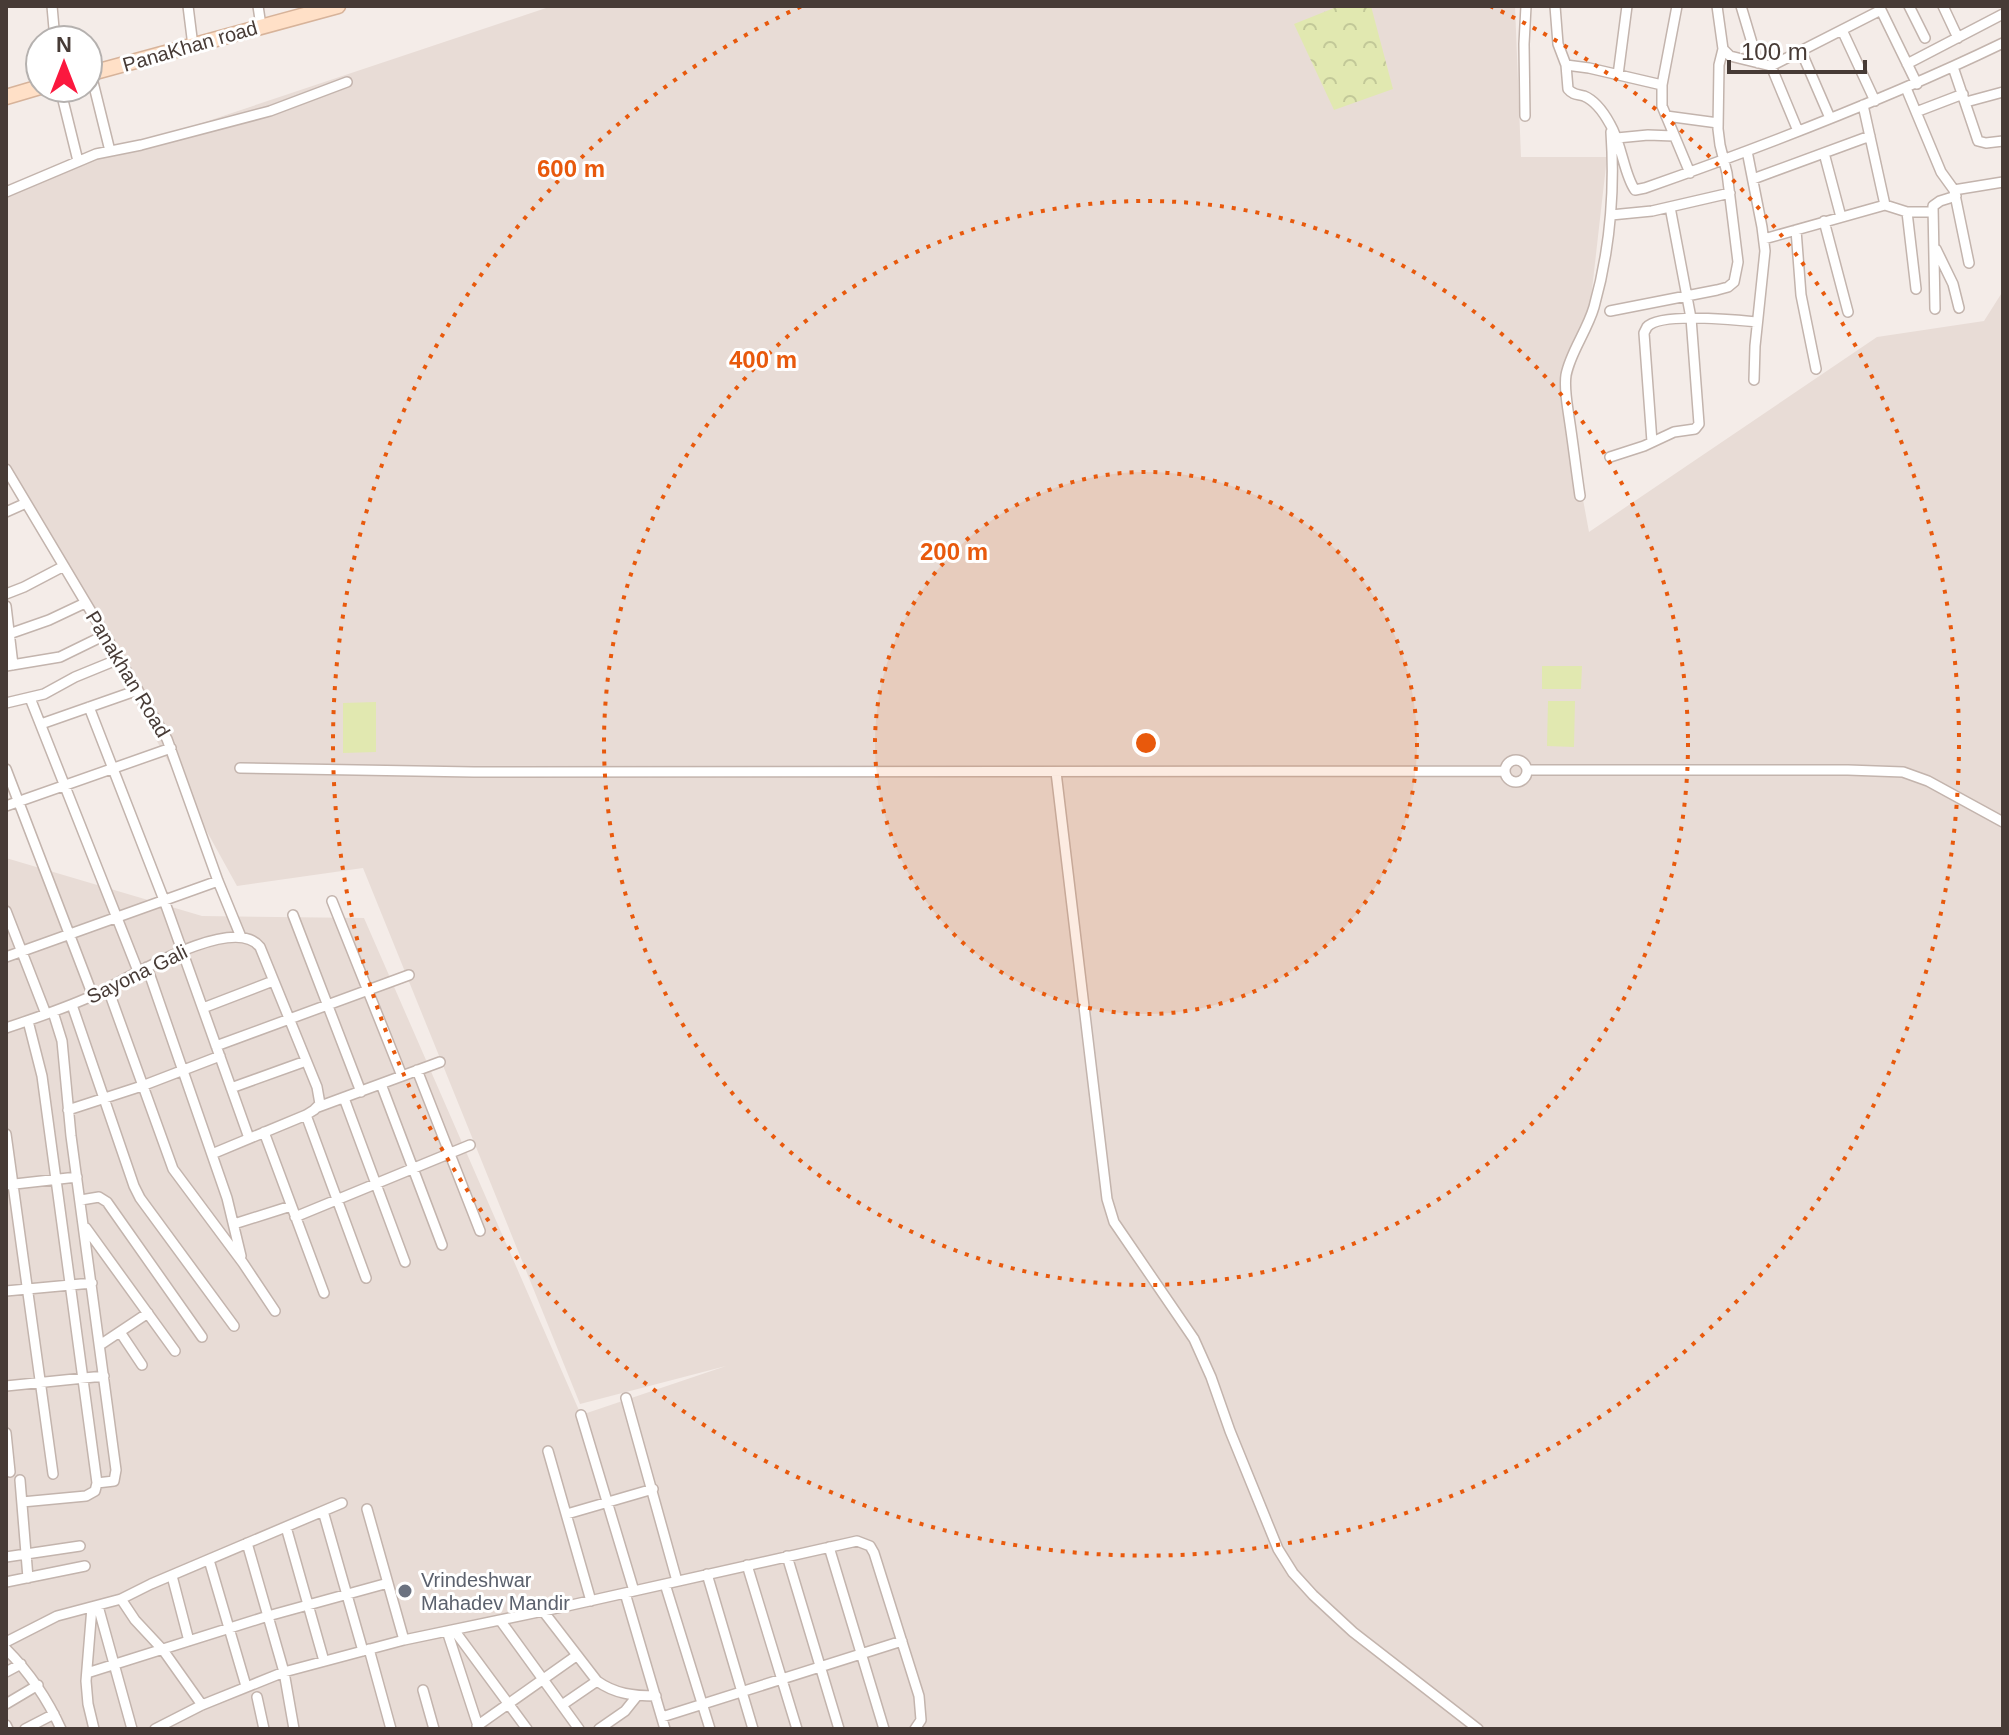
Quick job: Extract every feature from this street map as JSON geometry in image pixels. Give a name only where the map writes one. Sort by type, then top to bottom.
[{"type":"street","points":[[188,6],[193,46]]},
{"type":"street","points":[[258,6],[261,26]]},
{"type":"street","name":"PanaKhan road","points":[[104,70],[336,6]]},
{"type":"street","points":[[1525,116],[1526,6]]},
{"type":"street","points":[[1555,6],[1558,44],[1566,65],[1570,93],[1594,102],[1611,125],[1635,190],[1690,173],[1875,101],[2003,43]]},
{"type":"street","points":[[1618,75],[1627,6]]},
{"type":"street","points":[[1677,6],[1662,85],[1662,106],[1690,173]]},
{"type":"street","points":[[1610,311],[1687,297],[1728,287],[1734,282],[1738,262],[1718,123],[1719,65],[1723,49],[1717,6]]},
{"type":"street","points":[[1741,6],[1758,63]]},
{"type":"street","points":[[1909,6],[1925,38]]},
{"type":"street","points":[[1947,7],[1958,38]]},
{"type":"street","points":[[1723,49],[1730,56],[1771,66],[1880,8],[1917,84]]},
{"type":"street","points":[[1907,64],[2003,14]]},
{"type":"street","points":[[1842,30],[1875,101]]},
{"type":"street","points":[[1801,51],[1830,118]]},
{"type":"street","points":[[1566,65],[1662,85]]},
{"type":"street","points":[[1771,66],[1798,131]]},
{"type":"street","points":[[1953,67],[1978,141],[2003,141]]},
{"type":"street","points":[[6,192],[78,161],[270,111],[347,82]]},
{"type":"street","points":[[1906,88],[1941,172],[1955,193],[1969,263]]},
{"type":"street","points":[[1916,112],[1964,98],[2003,92]]},
{"type":"street","points":[[64,104],[78,161]]},
{"type":"street","points":[[98,104],[110,151]]},
{"type":"street","points":[[1863,105],[1885,205]]},
{"type":"street","points":[[1666,116],[1718,123]]},
{"type":"street","points":[[1580,496],[1566,375],[1569,362],[1587,329],[1602,275],[1614,178],[1611,125]]},
{"type":"street","points":[[1617,138],[1674,136]]},
{"type":"street","points":[[1753,179],[1870,136]]},
{"type":"street","points":[[1747,151],[1765,251],[1754,380]]},
{"type":"street","points":[[1824,153],[1841,217]]},
{"type":"street","points":[[1935,309],[1935,203],[1955,193],[2003,182]]},
{"type":"street","points":[[1611,215],[1670,207],[1730,193]]},
{"type":"street","points":[[1764,239],[1885,205],[1907,212],[1933,212]]},
{"type":"street","points":[[1610,457],[1674,432],[1695,429],[1699,424],[1691,318],[1670,207]]},
{"type":"street","points":[[1907,212],[1916,289]]},
{"type":"street","points":[[1824,221],[1848,312]]},
{"type":"street","points":[[1796,230],[1801,295],[1816,369]]},
{"type":"street","points":[[1933,243],[1953,284],[1959,308]]},
{"type":"street","points":[[1652,442],[1644,333],[1649,325],[1691,318],[1757,322]]},
{"type":"street","name":"Panakhan Road","points":[[6,469],[171,748],[241,937]]},
{"type":"street","points":[[6,512],[26,503]]},
{"type":"street","points":[[6,594],[64,566]]},
{"type":"street","points":[[9,634],[85,603]]},
{"type":"street","points":[[6,606],[10,665],[60,657],[105,635]]},
{"type":"street","points":[[6,703],[54,690],[75,677],[119,659]]},
{"type":"street","points":[[41,724],[138,690]]},
{"type":"street","points":[[30,698],[116,917],[142,969],[183,1070],[227,1198],[243,1263]]},
{"type":"street","points":[[89,707],[164,900],[249,1138]]},
{"type":"street","points":[[6,806],[171,748]]},
{"type":"street","points":[[1516,760],[1523,763],[1527,770],[1523,779],[1516,782],[1509,780],[1505,771],[1507,765],[1516,760]]},
{"type":"street","points":[[240,768],[474,772],[1505,771]]},
{"type":"street","points":[[6,769],[93,996]]},
{"type":"street","points":[[1527,770],[1903,772],[1917,776],[2003,822]]},
{"type":"street","points":[[1056,772],[1107,1199],[1114,1222],[1194,1339],[1278,1549],[1293,1573],[1353,1632],[1478,1729]]},
{"type":"street","points":[[6,957],[218,881]]},
{"type":"street","points":[[332,901],[402,1076]]},
{"type":"street","points":[[6,911],[63,1051],[116,1476],[114,1481],[97,1483]]},
{"type":"street","points":[[293,915],[361,1092]]},
{"type":"street","points":[[241,937],[255,941],[260,947],[317,1087],[318,1107]]},
{"type":"street","name":"Sayona Gali","points":[[6,1028],[93,996],[182,950],[241,937]]},
{"type":"street","points":[[68,1110],[183,1070],[289,1020],[409,975]]},
{"type":"street","points":[[203,1008],[273,981]]},
{"type":"street","points":[[108,989],[173,1169],[275,1311]]},
{"type":"street","points":[[72,1005],[126,1166],[140,1198],[234,1326]]},
{"type":"street","points":[[22,1502],[86,1496],[95,1491],[97,1483],[42,1076],[28,1021]]},
{"type":"street","points":[[231,1088],[306,1061]]},
{"type":"street","points":[[212,1154],[306,1115],[318,1107],[440,1062]]},
{"type":"street","points":[[417,1070],[480,1231]]},
{"type":"street","points":[[381,1084],[442,1245]]},
{"type":"street","points":[[344,1098],[405,1262]]},
{"type":"street","points":[[306,1115],[366,1278]]},
{"type":"street","points":[[264,1132],[324,1293]]},
{"type":"street","points":[[6,1134],[10,1184],[53,1474]]},
{"type":"street","points":[[295,1217],[470,1145]]},
{"type":"street","points":[[10,1184],[77,1177]]},
{"type":"street","points":[[81,1200],[99,1197],[107,1202],[202,1337]]},
{"type":"street","points":[[234,1224],[291,1206]]},
{"type":"street","points":[[84,1225],[175,1351]]},
{"type":"street","points":[[6,1291],[92,1283]]},
{"type":"street","points":[[100,1345],[148,1313]]},
{"type":"street","points":[[120,1332],[142,1365]]},
{"type":"street","points":[[6,1386],[104,1376]]},
{"type":"street","points":[[626,1398],[677,1581]]},
{"type":"street","points":[[581,1415],[607,1501],[665,1729]]},
{"type":"street","points":[[6,1433],[10,1472]]},
{"type":"street","points":[[548,1451],[591,1601]]},
{"type":"street","points":[[20,1480],[28,1578]]},
{"type":"street","points":[[567,1514],[653,1489]]},
{"type":"street","points":[[6,1642],[57,1616],[121,1599],[342,1503]]},
{"type":"street","points":[[367,1509],[404,1640]]},
{"type":"street","points":[[323,1511],[391,1729]]},
{"type":"street","points":[[286,1527],[324,1661]]},
{"type":"street","points":[[155,1729],[246,1686],[324,1661],[404,1640],[857,1541],[870,1546],[876,1557],[919,1696],[922,1713],[915,1729]]},
{"type":"street","points":[[247,1543],[284,1672],[294,1729]]},
{"type":"street","points":[[6,1557],[80,1546]]},
{"type":"street","points":[[829,1547],[884,1729]]},
{"type":"street","points":[[787,1556],[839,1729]]},
{"type":"street","points":[[209,1560],[246,1686]]},
{"type":"street","points":[[747,1565],[797,1729]]},
{"type":"street","points":[[6,1582],[85,1566]]},
{"type":"street","points":[[707,1574],[753,1729]]},
{"type":"street","points":[[172,1576],[189,1641]]},
{"type":"street","points":[[87,1673],[308,1604],[388,1583]]},
{"type":"street","points":[[665,1584],[710,1729]]},
{"type":"street","points":[[121,1599],[135,1620],[163,1650],[202,1705]]},
{"type":"street","points":[[95,1606],[132,1729]]},
{"type":"street","points":[[94,1729],[88,1704],[87,1673],[95,1606]]},
{"type":"street","points":[[543,1611],[597,1681],[608,1689],[637,1696],[656,1696]]},
{"type":"street","points":[[500,1620],[579,1729]]},
{"type":"street","points":[[450,1631],[527,1729]]},
{"type":"street","points":[[450,1631],[478,1728],[576,1656]]},
{"type":"street","points":[[662,1717],[902,1641]]},
{"type":"street","points":[[6,1649],[38,1685],[61,1729]]},
{"type":"street","points":[[6,1672],[21,1664]]},
{"type":"street","points":[[562,1705],[597,1681]]},
{"type":"street","points":[[6,1704],[38,1685]]},
{"type":"street","points":[[423,1690],[434,1729]]},
{"type":"street","points":[[599,1729],[625,1711],[637,1696]]},
{"type":"street","points":[[257,1697],[264,1729]]},
{"type":"street","points":[[25,1729],[54,1714]]},
{"type":"shaded area","points":[[552,6],[1515,6],[1521,157],[1607,157],[1589,316],[1565,402],[1589,532],[1877,337],[1984,321],[2003,291],[2003,1729],[6,1729],[6,858],[202,916],[364,918],[581,1415],[726,1366],[580,1404],[363,868],[237,886],[6,468],[6,192],[130,147]]},
{"type":"green space","points":[[1339,6],[1371,6],[1393,89],[1334,110],[1294,24]]},
{"type":"green space","points":[[1542,666],[1582,666],[1581,689],[1542,689]]},
{"type":"green space","points":[[1548,701],[1575,701],[1574,747],[1547,746]]},
{"type":"green space","points":[[376,702],[376,752],[343,753],[343,703]]},
{"type":"place","name":"Vrindeshwar Mahadev Mandir","points":[[405,1591]]}]
